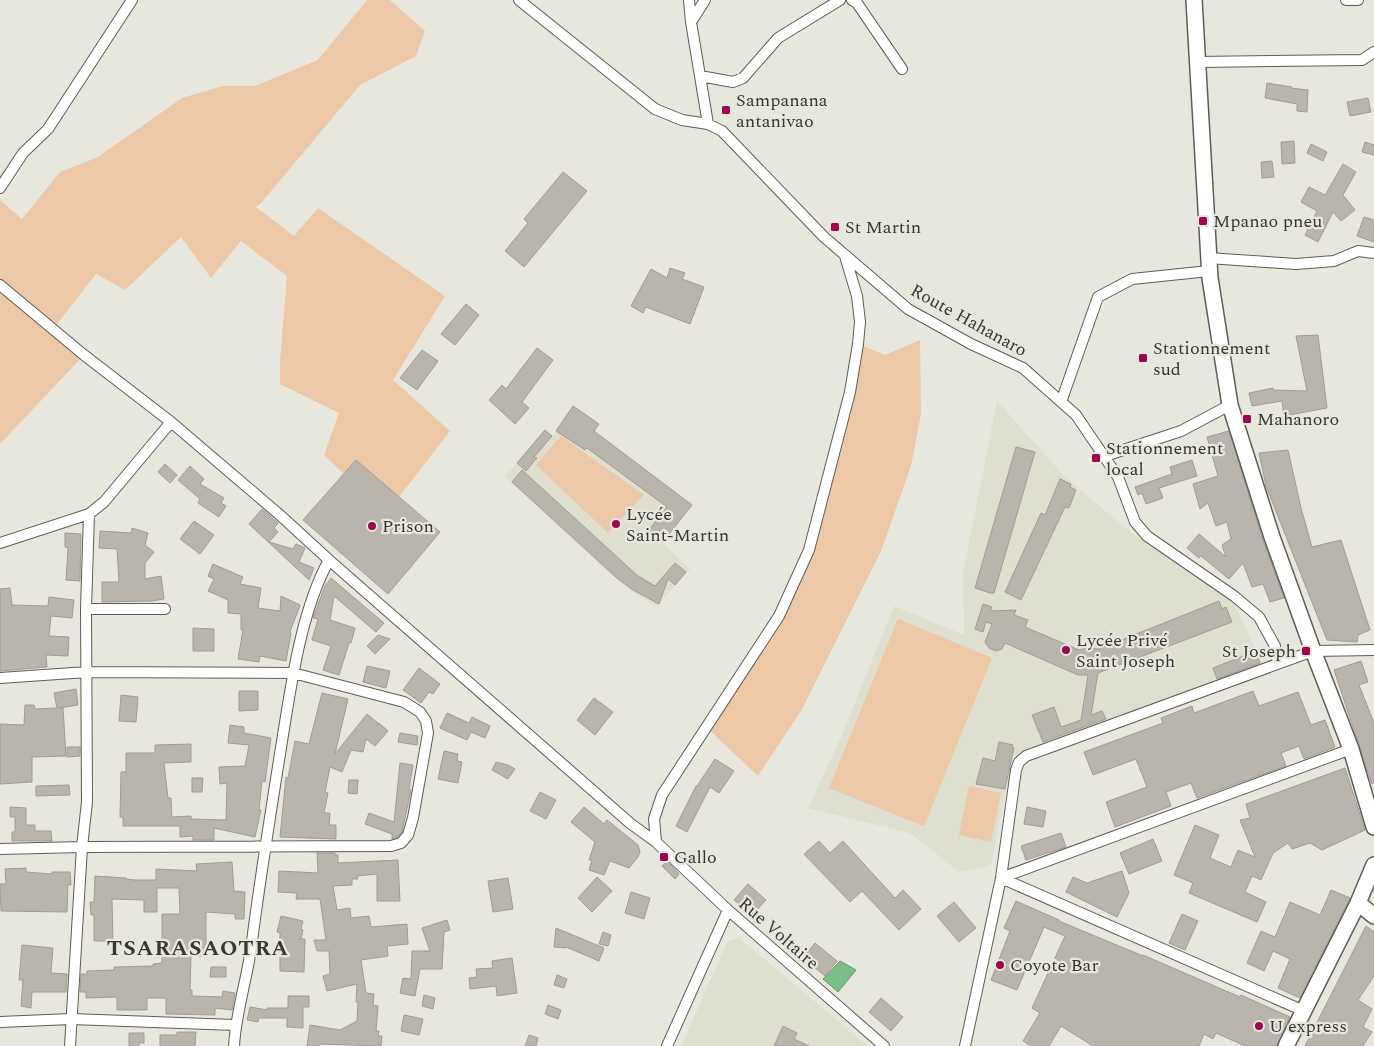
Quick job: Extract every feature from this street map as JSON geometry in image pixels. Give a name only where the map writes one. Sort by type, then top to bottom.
[{"type":"main road","points":[[1194,0],[1209,264],[1230,405],[1272,537],[1351,749],[1374,827]]},
{"type":"main road","points":[[1288,1045],[1358,903],[1374,865]]},
{"type":"main road","points":[[1358,903],[1374,916]]},
{"type":"street","points":[[0,188],[23,153],[48,129],[132,0]]},
{"type":"street","name":"Route Hahanaro","points":[[519,0],[655,109],[682,120],[708,124],[722,131],[824,237],[908,309],[971,344],[1023,368],[1076,415],[1118,478],[1135,522],[1147,536],[1234,596],[1258,617],[1276,646],[1278,663]]},
{"type":"street","points":[[689,0],[690,22],[708,124]]},
{"type":"street","points":[[690,22],[705,0]]},
{"type":"street","points":[[700,76],[733,82],[743,78],[778,38],[840,0]]},
{"type":"street","points":[[852,0],[857,3],[902,69]]},
{"type":"street","points":[[1346,0],[1358,0]]},
{"type":"street","points":[[1197,62],[1362,60],[1374,52]]},
{"type":"street","points":[[1061,402],[1098,297],[1132,279],[1209,264],[1296,264],[1334,261],[1358,252],[1374,253]]},
{"type":"street","points":[[656,842],[654,819],[662,795],[779,616],[809,550],[850,392],[858,344],[860,322],[857,296],[844,256]]},
{"type":"street","name":"Rue Voltaire","points":[[0,285],[84,355],[171,422],[281,516],[631,824],[656,842],[728,910],[884,1046]]},
{"type":"street","points":[[1105,456],[1181,431],[1230,405]]},
{"type":"street","points":[[0,542],[89,514],[104,502],[171,422]]},
{"type":"street","points":[[70,1046],[70,1019],[87,802],[86,609],[89,514]]},
{"type":"street","points":[[234,1046],[235,1025],[252,946],[265,846],[293,673],[316,587],[329,560]]},
{"type":"street","points":[[86,609],[164,609]]},
{"type":"street","points":[[965,1046],[1001,878],[1016,770],[1019,762],[1026,756],[1313,651],[1374,650]]},
{"type":"street","points":[[0,678],[87,672],[293,673],[404,702],[420,712],[426,721],[428,733],[413,818],[408,835],[401,843],[391,846],[0,849]]},
{"type":"street","points":[[1001,878],[1351,749]]},
{"type":"street","points":[[1001,878],[1304,1011]]},
{"type":"street","points":[[667,1046],[728,910]]},
{"type":"street","points":[[0,1022],[70,1019],[235,1025]]},
{"type":"shaded area","points":[[367,0],[390,0],[425,31],[416,56],[360,85],[256,207],[294,236],[318,208],[445,296],[393,380],[450,431],[399,497],[356,460],[344,474],[324,455],[339,413],[280,384],[287,276],[241,241],[211,278],[181,237],[125,290],[96,274],[53,329],[84,355],[0,444],[0,200],[22,219],[60,172],[98,157],[182,98],[223,86],[255,86],[318,60]]},
{"type":"shaded area","points":[[920,340],[921,414],[911,466],[881,551],[801,711],[758,776],[707,728],[756,654],[809,550],[858,344],[885,355]]},
{"type":"shaded area","name":"Lycée Privé Saint Joseph","points":[[997,401],[1065,477],[1129,531],[1232,598],[1262,665],[1025,754],[1012,756],[991,865],[959,872],[910,833],[808,808],[842,735],[894,606],[964,635],[963,572]]},
{"type":"shaded area","name":"Lycée Saint-Martin","points":[[573,406],[599,424],[591,434],[597,434],[692,505],[662,542],[690,569],[657,607],[631,591],[608,572],[505,477],[545,429],[553,436]]},
{"type":"shaded area","points":[[561,436],[644,495],[608,533],[536,465]]},
{"type":"shaded area","points":[[898,619],[992,658],[924,826],[829,788]]},
{"type":"shaded area","points":[[969,786],[1001,793],[991,842],[959,835]]},
{"type":"shaded area","points":[[739,938],[868,1046],[681,1046],[728,941]]},
{"type":"shaded area","points":[[840,961],[856,970],[838,992],[823,979]]},
{"type":"building","points":[[1267,83],[1308,90],[1307,112],[1297,111],[1297,104],[1265,98]]},
{"type":"building","points":[[1368,98],[1371,112],[1350,116],[1347,102]]},
{"type":"building","points":[[1294,141],[1295,163],[1282,164],[1281,142]]},
{"type":"building","points":[[1365,142],[1374,145],[1374,155],[1362,152]]},
{"type":"building","points":[[1311,144],[1327,152],[1323,161],[1307,153]]},
{"type":"building","points":[[1272,161],[1274,177],[1262,178],[1261,162]]},
{"type":"building","points":[[1343,164],[1356,172],[1343,195],[1355,210],[1341,221],[1333,212],[1318,242],[1305,235],[1317,211],[1301,202],[1309,187],[1325,195]]},
{"type":"building","points":[[563,172],[587,191],[524,267],[505,251],[528,223],[524,219]]},
{"type":"building","points":[[1364,217],[1374,220],[1374,242],[1357,236]]},
{"type":"building","points":[[670,268],[685,273],[682,279],[704,287],[690,324],[646,307],[643,313],[631,306],[651,269],[667,278]]},
{"type":"building","points":[[466,304],[479,315],[455,345],[441,334]]},
{"type":"building","points":[[1318,335],[1327,408],[1284,416],[1282,401],[1252,406],[1249,393],[1273,388],[1273,390],[1307,391],[1296,336]]},
{"type":"building","points":[[537,348],[553,360],[522,402],[529,408],[515,424],[489,400],[502,385],[506,389]]},
{"type":"building","points":[[422,350],[438,361],[417,390],[400,378]]},
{"type":"building","points":[[573,406],[599,424],[594,431],[692,505],[662,543],[648,531],[667,507],[587,448],[585,450],[556,431]]},
{"type":"building","points":[[545,430],[552,436],[534,457],[537,458],[526,471],[517,463]]},
{"type":"building","points":[[1229,431],[1263,540],[1284,598],[1270,602],[1263,584],[1252,587],[1243,563],[1229,579],[1201,556],[1199,558],[1187,548],[1199,534],[1226,557],[1222,545],[1231,539],[1227,522],[1216,526],[1208,503],[1200,509],[1193,484],[1218,476],[1207,437]]},
{"type":"building","points":[[1016,447],[1035,452],[994,593],[990,593],[975,588]]},
{"type":"building","points":[[1288,450],[1312,547],[1341,540],[1370,630],[1358,635],[1357,642],[1327,640],[1266,486],[1259,453]]},
{"type":"building","name":"Prison","points":[[356,460],[440,532],[388,594],[303,520]]},
{"type":"building","points":[[1192,460],[1197,476],[1159,488],[1163,498],[1146,504],[1142,493],[1138,495],[1135,487],[1172,474],[1170,467]]},
{"type":"building","points":[[165,464],[177,475],[170,483],[158,472]]},
{"type":"building","points":[[190,466],[204,479],[200,484],[224,498],[221,503],[226,506],[219,517],[198,503],[200,499],[178,480]]},
{"type":"building","points":[[522,470],[638,576],[655,586],[675,563],[686,572],[675,585],[668,579],[659,604],[633,590],[617,578],[512,482]]},
{"type":"building","points":[[1060,479],[1071,484],[1070,487],[1076,490],[1069,508],[1065,507],[1021,600],[1005,592],[1041,513],[1045,515]]},
{"type":"building","points":[[262,509],[278,523],[274,528],[278,532],[269,542],[293,549],[296,544],[305,548],[299,562],[314,568],[309,580],[249,524]]},
{"type":"building","points":[[194,521],[214,535],[200,554],[180,539]]},
{"type":"building","points":[[132,528],[148,533],[145,545],[154,552],[145,563],[145,579],[161,576],[164,599],[102,602],[102,582],[119,582],[117,549],[99,548],[100,531],[131,533]]},
{"type":"building","points":[[65,533],[81,534],[80,581],[66,580],[68,548],[65,547]]},
{"type":"building","points":[[213,564],[243,577],[240,584],[261,588],[258,608],[280,611],[281,596],[300,605],[290,632],[286,661],[260,656],[259,662],[238,659],[243,630],[241,630],[241,614],[228,613],[228,600],[208,591],[214,579],[208,576]]},
{"type":"building","points":[[331,578],[384,623],[376,632],[334,596],[330,620],[355,628],[339,675],[323,670],[331,646],[312,640],[318,619],[313,618],[325,586]]},
{"type":"building","points":[[10,588],[12,605],[48,606],[49,597],[74,600],[72,618],[51,616],[49,636],[69,637],[68,656],[46,655],[47,667],[0,671],[0,589]]},
{"type":"building","points":[[1219,601],[1222,609],[1226,607],[1232,622],[1098,673],[1091,715],[1102,711],[1106,719],[1043,742],[1032,715],[1054,707],[1061,727],[1081,720],[1088,675],[1078,675],[1005,643],[1002,649],[996,651],[989,648],[985,642],[992,624],[986,622],[983,632],[975,629],[983,604],[992,607],[990,611],[1016,610],[1014,615],[1028,620],[1025,627],[1079,650],[1086,648],[1099,649]]},
{"type":"building","points":[[193,628],[214,629],[214,651],[193,651]]},
{"type":"building","points":[[378,635],[390,639],[375,654],[367,646]]},
{"type":"building","points":[[1256,651],[1260,663],[1217,679],[1213,668]]},
{"type":"building","points":[[1361,661],[1368,682],[1359,685],[1374,723],[1374,783],[1372,784],[1334,670]]},
{"type":"building","points":[[367,666],[390,671],[386,688],[363,682]]},
{"type":"building","points":[[419,668],[440,684],[433,694],[429,692],[421,703],[403,690]]},
{"type":"building","points":[[76,689],[78,705],[59,708],[63,708],[66,756],[32,757],[32,782],[0,784],[0,724],[24,725],[25,705],[34,705],[35,709],[57,708],[54,693]]},
{"type":"building","points":[[239,691],[258,691],[258,710],[239,711]]},
{"type":"building","points":[[1253,691],[1259,706],[1298,692],[1311,725],[1325,720],[1335,747],[1304,759],[1299,746],[1281,753],[1286,766],[1197,798],[1191,783],[1166,792],[1171,806],[1115,827],[1106,802],[1147,787],[1136,759],[1093,775],[1084,752],[1163,723],[1161,718],[1192,706],[1194,713]]},
{"type":"building","points":[[322,693],[348,699],[335,754],[367,714],[378,723],[377,726],[379,723],[388,731],[375,746],[366,739],[363,752],[351,750],[342,772],[330,767],[325,792],[328,793],[324,813],[330,813],[329,825],[336,825],[336,839],[280,837],[286,777],[288,778],[295,741],[309,744]]},
{"type":"building","points":[[121,695],[138,697],[136,722],[119,721]]},
{"type":"building","points":[[594,698],[613,712],[595,735],[577,720]]},
{"type":"building","points":[[447,713],[469,723],[472,717],[490,726],[485,738],[471,732],[467,740],[440,728]]},
{"type":"building","points":[[230,725],[244,727],[244,733],[271,738],[265,782],[262,781],[259,810],[261,810],[255,837],[214,828],[214,840],[193,840],[193,836],[180,837],[180,826],[123,826],[123,817],[120,817],[121,772],[126,772],[126,753],[155,753],[155,745],[191,744],[191,762],[164,763],[168,798],[171,798],[172,817],[191,816],[191,819],[226,820],[227,783],[220,784],[219,767],[245,766],[249,745],[228,743]]},
{"type":"building","points":[[400,733],[418,736],[417,745],[398,742]]},
{"type":"building","points":[[999,742],[1013,745],[1012,748],[1014,748],[1005,789],[976,784],[983,758],[995,761]]},
{"type":"building","points":[[67,747],[80,747],[80,756],[67,757]]},
{"type":"building","points":[[444,751],[458,754],[457,761],[462,762],[458,783],[438,779]]},
{"type":"building","points":[[715,759],[734,771],[719,793],[710,787],[687,832],[676,826],[696,786]]},
{"type":"building","points":[[496,762],[515,769],[508,779],[492,770]]},
{"type":"building","points":[[400,763],[413,765],[409,789],[411,790],[402,832],[392,839],[392,834],[365,824],[369,813],[394,822]]},
{"type":"building","points":[[1345,768],[1365,830],[1322,850],[1310,843],[1292,849],[1288,843],[1273,853],[1261,880],[1252,876],[1245,892],[1266,902],[1257,922],[1189,893],[1193,883],[1174,875],[1195,825],[1219,835],[1210,858],[1231,867],[1238,850],[1255,857],[1240,820],[1250,818],[1246,804]]},
{"type":"building","points":[[192,778],[203,778],[202,792],[192,792]]},
{"type":"building","points":[[349,780],[358,780],[357,794],[348,793]]},
{"type":"building","points":[[69,785],[70,795],[36,796],[36,786]]},
{"type":"building","points":[[540,792],[556,800],[546,819],[530,811]]},
{"type":"building","points":[[10,807],[26,808],[26,825],[35,825],[35,831],[51,831],[52,841],[12,841],[12,832],[15,832],[15,817],[10,817]]},
{"type":"building","points":[[584,807],[604,824],[607,820],[638,845],[640,852],[629,868],[610,861],[604,875],[589,870],[592,860],[589,860],[595,842],[571,822]]},
{"type":"building","points":[[1027,807],[1046,811],[1043,827],[1024,824]]},
{"type":"building","points":[[1061,833],[1066,847],[1026,860],[1021,846]]},
{"type":"building","points":[[1153,839],[1162,861],[1129,874],[1120,853]]},
{"type":"building","points":[[819,841],[830,853],[843,841],[895,898],[903,890],[921,909],[899,930],[862,891],[850,902],[804,854]]},
{"type":"building","points":[[317,853],[335,853],[335,855],[338,855],[338,863],[398,860],[400,901],[377,901],[377,874],[357,876],[358,879],[352,879],[352,885],[333,886],[337,910],[350,908],[351,918],[369,916],[371,927],[407,924],[408,944],[387,946],[388,956],[361,960],[366,993],[374,994],[373,1005],[378,1006],[376,1031],[379,1031],[378,1036],[382,1036],[381,1046],[320,1044],[319,1046],[307,1046],[310,1025],[340,1030],[357,1021],[358,1002],[356,1002],[357,984],[327,991],[323,976],[330,974],[329,951],[317,951],[314,940],[326,940],[320,899],[296,899],[297,893],[278,892],[279,871],[318,873]]},
{"type":"building","points":[[667,861],[679,874],[675,879],[662,866]]},
{"type":"building","points":[[232,862],[234,891],[245,892],[244,919],[235,919],[235,914],[206,912],[206,956],[191,956],[190,990],[192,990],[192,996],[222,997],[223,991],[235,993],[232,1010],[215,1008],[215,1015],[166,1014],[166,998],[147,998],[147,1010],[117,1010],[117,997],[86,998],[86,992],[80,992],[81,974],[87,974],[87,971],[114,970],[114,967],[153,966],[153,964],[162,963],[162,914],[180,914],[179,888],[157,888],[157,912],[144,912],[144,900],[112,899],[113,941],[94,941],[94,915],[91,915],[90,902],[94,902],[95,876],[156,880],[156,869],[197,871],[196,864]]},
{"type":"building","points":[[26,868],[26,872],[52,874],[52,872],[70,872],[71,885],[68,885],[67,912],[1,911],[0,884],[6,884],[5,869]]},
{"type":"building","points":[[1122,871],[1129,893],[1117,917],[1066,892],[1073,877],[1087,883]]},
{"type":"building","points":[[597,877],[612,891],[592,912],[578,898]]},
{"type":"building","points":[[508,878],[513,909],[493,912],[488,881]]},
{"type":"building","points":[[748,884],[766,900],[752,915],[734,900]]},
{"type":"building","points":[[1331,890],[1350,898],[1300,998],[1278,988],[1290,959],[1273,951],[1264,971],[1247,963],[1261,931],[1275,937],[1290,902],[1320,915]]},
{"type":"building","points":[[631,892],[650,898],[644,919],[625,913]]},
{"type":"building","points":[[1016,901],[1059,921],[1240,997],[1241,995],[1290,1017],[1277,1046],[1245,1046],[1216,1033],[1213,1039],[1204,1034],[1199,1046],[1093,1046],[1061,1026],[1049,1046],[1031,1046],[1023,1041],[1040,1013],[1032,1008],[1065,936],[1044,927],[1017,990],[991,980],[1010,931],[1004,928]]},
{"type":"building","points":[[954,902],[976,928],[959,942],[937,916]]},
{"type":"building","points":[[1182,914],[1198,921],[1185,950],[1169,943]]},
{"type":"building","points":[[281,916],[303,921],[301,939],[305,939],[304,972],[280,971],[280,933],[277,932]]},
{"type":"building","points":[[447,920],[450,930],[444,932],[442,969],[420,969],[415,996],[400,993],[403,978],[411,979],[412,951],[430,951],[422,928]]},
{"type":"building","points":[[1366,926],[1374,932],[1374,976],[1358,1000],[1372,1009],[1363,1027],[1372,1032],[1363,1046],[1305,1046]]},
{"type":"building","points":[[556,928],[604,948],[599,961],[566,947],[554,947]]},
{"type":"building","points":[[603,932],[611,935],[608,946],[599,944]]},
{"type":"building","points":[[815,943],[837,961],[825,976],[803,958]]},
{"type":"building","points":[[22,945],[53,948],[51,973],[67,974],[66,992],[32,992],[31,1008],[21,1006],[23,980],[19,980]]},
{"type":"building","points":[[512,958],[517,993],[497,996],[496,986],[470,989],[469,978],[477,977],[476,969],[493,968],[492,961]]},
{"type":"building","points":[[211,967],[226,967],[226,977],[210,977]]},
{"type":"building","points":[[557,975],[567,979],[564,988],[554,985]]},
{"type":"building","points":[[424,995],[435,998],[433,1009],[422,1006]]},
{"type":"building","points":[[288,996],[309,996],[309,1007],[303,1007],[303,1028],[287,1027],[287,1018],[259,1018],[258,1022],[247,1020],[250,1007],[267,1010],[267,1008],[288,1008]]},
{"type":"building","points":[[881,998],[903,1017],[891,1031],[869,1012]]},
{"type":"building","points":[[548,1005],[561,1010],[558,1019],[545,1014]]},
{"type":"building","points":[[404,1015],[423,1019],[419,1035],[401,1031]]},
{"type":"building","points":[[783,1026],[797,1033],[794,1039],[809,1046],[774,1046]]},
{"type":"building","points":[[177,1032],[196,1032],[195,1046],[160,1046],[160,1035],[177,1035]]},
{"type":"building","points":[[129,1033],[144,1033],[144,1043],[139,1043],[139,1046],[129,1046]]},
{"type":"building","points":[[529,1035],[538,1038],[536,1046],[525,1046]]},
{"type":"place","name":"Sampanana antanivao","points":[[726,110]]},
{"type":"place","name":"Mpanao pneu","points":[[1203,221]]},
{"type":"place","name":"St Martin","points":[[835,227]]},
{"type":"place","name":"Stationnement sud","points":[[1143,358]]},
{"type":"place","name":"Mahanoro","points":[[1247,419]]},
{"type":"place","name":"Stationnement local","points":[[1096,458]]},
{"type":"place","name":"Lycée Saint-Martin","points":[[616,524]]},
{"type":"place","name":"Prison","points":[[372,526]]},
{"type":"place","name":"Lycée Privé Saint Joseph","points":[[1066,650]]},
{"type":"place","name":"St Joseph","points":[[1306,651]]},
{"type":"place","name":"Gallo","points":[[664,857]]},
{"type":"place","name":"Coyote Bar","points":[[1000,965]]},
{"type":"place","name":"U express","points":[[1259,1026]]},
{"type":"district","name":"TSARASAOTRA","points":[[198,947]]}]
